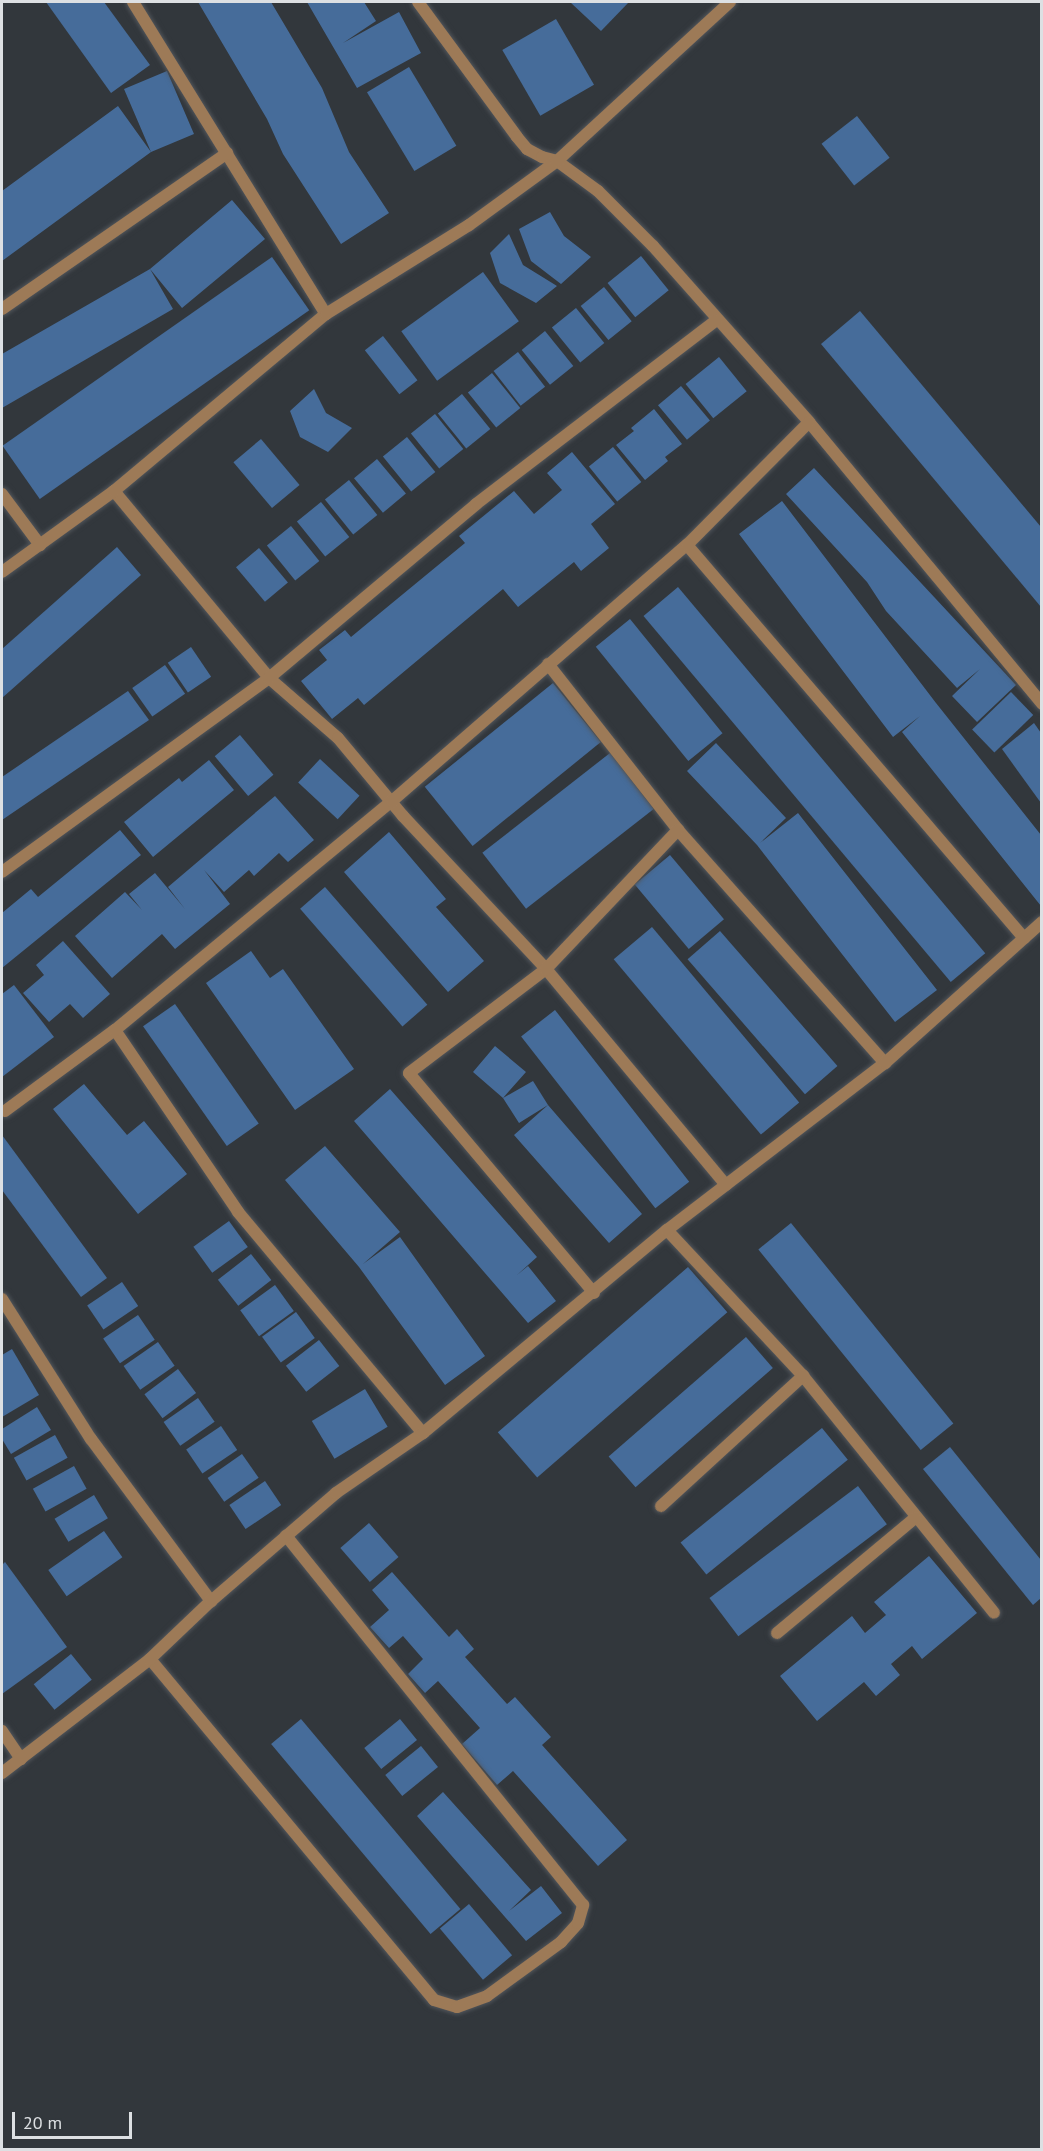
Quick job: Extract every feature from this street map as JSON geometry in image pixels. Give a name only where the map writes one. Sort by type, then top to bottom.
[{"type":"street","points":[[133,2],[326,314]]},
{"type":"street","points":[[418,2],[527,149],[542,157],[557,161],[598,191],[653,246],[809,422],[1041,704]]},
{"type":"street","points":[[2,572],[114,491],[326,314],[469,225],[557,161],[730,2]]},
{"type":"street","points":[[2,309],[227,153]]},
{"type":"street","points":[[2,872],[269,678],[476,504],[717,320]]},
{"type":"street","points":[[5,1111],[115,1030],[392,801],[687,545],[809,422]]},
{"type":"street","points":[[114,491],[269,678],[338,738],[402,816],[546,969],[726,1185]]},
{"type":"street","points":[[2,494],[40,545]]},
{"type":"street","points":[[687,545],[1024,938]]},
{"type":"street","points":[[548,664],[678,830],[885,1063]]},
{"type":"street","points":[[594,1293],[409,1073],[546,969],[678,830]]},
{"type":"street","points":[[2,1773],[150,1659],[211,1601],[336,1493],[423,1433],[667,1230],[885,1063],[1041,922]]},
{"type":"street","points":[[115,1030],[238,1212],[423,1433]]},
{"type":"street","points":[[667,1230],[803,1376],[915,1518],[994,1613]]},
{"type":"street","points":[[2,1299],[91,1439],[211,1601]]},
{"type":"street","points":[[661,1506],[803,1376]]},
{"type":"street","points":[[777,1633],[915,1518]]},
{"type":"street","points":[[150,1659],[435,2000],[457,2007],[486,1996],[561,1942],[578,1923],[583,1905],[286,1536]]},
{"type":"street","points":[[2,1731],[21,1759]]},
{"type":"building","points":[[46,2],[104,2],[150,65],[111,93]]},
{"type":"building","points":[[198,2],[271,2],[322,88],[349,152],[389,213],[341,244],[283,154],[267,119]]},
{"type":"building","points":[[307,2],[364,2],[376,21],[343,43],[399,12],[421,53],[357,88]]},
{"type":"building","points":[[570,2],[629,2],[601,31]]},
{"type":"building","points":[[556,19],[594,85],[540,116],[502,50]]},
{"type":"building","points":[[409,67],[456,146],[414,171],[367,92]]},
{"type":"building","points":[[167,71],[194,134],[151,152],[124,89]]},
{"type":"building","points":[[118,106],[151,152],[2,261],[2,191]]},
{"type":"building","points":[[857,116],[890,158],[854,185],[822,144]]},
{"type":"building","points":[[232,200],[265,239],[182,308],[150,269]]},
{"type":"building","points":[[550,212],[564,236],[591,257],[561,284],[531,261],[519,229]]},
{"type":"building","points":[[509,234],[523,265],[557,286],[536,303],[500,283],[490,253]]},
{"type":"building","points":[[641,256],[669,290],[635,317],[608,283]]},
{"type":"building","points":[[272,257],[309,310],[40,499],[2,446]]},
{"type":"building","points":[[150,269],[173,309],[2,408],[2,354]]},
{"type":"building","points":[[483,272],[519,321],[437,381],[401,331]]},
{"type":"building","points":[[604,287],[632,321],[608,340],[581,306]]},
{"type":"building","points":[[576,308],[604,343],[580,362],[552,328]]},
{"type":"building","points":[[860,311],[1041,527],[1041,607],[821,344]]},
{"type":"building","points":[[545,331],[573,366],[550,385],[522,350]]},
{"type":"building","points":[[383,336],[417,380],[399,394],[365,350]]},
{"type":"building","points":[[518,352],[545,387],[521,406],[494,371]]},
{"type":"building","points":[[719,357],[747,391],[713,418],[686,384]]},
{"type":"building","points":[[492,373],[520,408],[496,427],[468,393]]},
{"type":"building","points":[[681,386],[710,420],[687,440],[658,405]]},
{"type":"building","points":[[314,389],[326,413],[352,428],[328,452],[300,437],[290,411]]},
{"type":"building","points":[[462,394],[490,429],[466,448],[438,414]]},
{"type":"building","points":[[654,409],[682,444],[665,457],[668,461],[645,480],[616,445],[634,431],[631,428]]},
{"type":"building","points":[[435,414],[463,449],[439,468],[411,434]]},
{"type":"building","points":[[407,437],[435,472],[411,491],[383,457]]},
{"type":"building","points":[[261,439],[300,485],[272,508],[233,462]]},
{"type":"building","points":[[613,447],[641,482],[617,501],[589,467]]},
{"type":"building","points":[[572,452],[615,504],[591,524],[609,548],[581,571],[574,562],[518,607],[503,589],[364,705],[358,698],[332,719],[301,681],[327,660],[319,650],[345,630],[351,637],[465,543],[459,536],[514,491],[534,514],[562,490],[547,473]]},
{"type":"building","points":[[377,459],[406,493],[383,513],[354,478]]},
{"type":"building","points":[[814,468],[1016,685],[977,722],[952,696],[980,669],[957,688],[886,611],[867,582],[786,494]]},
{"type":"building","points":[[349,480],[377,515],[353,534],[325,500]]},
{"type":"building","points":[[782,501],[936,703],[1041,835],[1041,906],[902,732],[920,716],[893,737],[739,534]]},
{"type":"building","points":[[321,502],[349,537],[325,556],[297,522]]},
{"type":"building","points":[[291,526],[319,561],[295,580],[267,546]]},
{"type":"building","points":[[117,547],[141,575],[2,698],[2,649]]},
{"type":"building","points":[[259,548],[288,582],[265,602],[236,567]]},
{"type":"building","points":[[678,587],[985,953],[951,982],[644,616]]},
{"type":"building","points":[[630,619],[723,733],[688,761],[596,647]]},
{"type":"building","points":[[191,647],[211,677],[188,693],[168,663]]},
{"type":"building","points":[[165,665],[185,694],[152,717],[132,688]]},
{"type":"building","points":[[553,683],[601,742],[473,846],[425,787]]},
{"type":"building","points":[[128,691],[149,720],[2,820],[2,777]]},
{"type":"building","points":[[1011,692],[1033,715],[994,753],[972,730]]},
{"type":"building","points":[[1034,723],[1041,733],[1041,803],[1002,749]]},
{"type":"building","points":[[240,735],[273,775],[248,796],[215,756]]},
{"type":"building","points":[[716,743],[786,818],[760,843],[798,813],[937,990],[895,1022],[757,845],[687,771]]},
{"type":"building","points":[[610,753],[654,809],[526,909],[482,853]]},
{"type":"building","points":[[320,759],[359,796],[338,819],[298,782]]},
{"type":"building","points":[[209,760],[234,790],[153,857],[124,822],[179,778],[182,782]]},
{"type":"building","points":[[275,796],[314,840],[288,862],[279,853],[254,876],[249,870],[224,892],[204,870],[230,904],[175,949],[162,934],[112,978],[75,936],[125,892],[142,910],[129,894],[155,873],[185,909],[168,887]]},
{"type":"building","points":[[120,830],[141,855],[2,968],[2,913],[31,889],[38,897]]},
{"type":"building","points":[[389,832],[446,899],[436,907],[484,961],[448,992],[344,872]]},
{"type":"building","points":[[670,855],[724,919],[689,949],[635,885]]},
{"type":"building","points":[[325,887],[427,1005],[402,1026],[300,909]]},
{"type":"building","points":[[652,927],[799,1102],[761,1135],[614,959]]},
{"type":"building","points":[[720,931],[837,1066],[805,1094],[688,959]]},
{"type":"building","points":[[63,941],[110,994],[83,1018],[70,1004],[49,1022],[23,993],[44,975],[36,965]]},
{"type":"building","points":[[251,951],[270,978],[283,969],[354,1069],[295,1110],[206,983]]},
{"type":"building","points":[[14,985],[54,1037],[2,1077],[2,994]]},
{"type":"building","points":[[175,1004],[259,1124],[227,1146],[143,1026]]},
{"type":"building","points":[[555,1010],[689,1182],[655,1208],[521,1036]]},
{"type":"building","points":[[495,1046],[526,1072],[503,1098],[473,1072]]},
{"type":"building","points":[[533,1081],[548,1105],[519,1123],[503,1098]]},
{"type":"building","points":[[84,1084],[127,1135],[144,1121],[187,1174],[138,1214],[53,1109]]},
{"type":"building","points":[[390,1089],[537,1257],[517,1275],[528,1266],[556,1301],[528,1323],[354,1121]]},
{"type":"building","points":[[548,1105],[642,1214],[609,1243],[514,1135]]},
{"type":"building","points":[[2,1135],[107,1278],[81,1297],[2,1190]]},
{"type":"building","points":[[325,1146],[400,1232],[363,1264],[400,1237],[485,1356],[445,1385],[359,1267],[285,1180]]},
{"type":"building","points":[[229,1221],[248,1247],[212,1273],[193,1247]]},
{"type":"building","points":[[791,1223],[953,1424],[921,1450],[758,1249]]},
{"type":"building","points":[[251,1254],[271,1280],[238,1306],[218,1280]]},
{"type":"building","points":[[688,1267],[727,1312],[537,1478],[498,1432]]},
{"type":"building","points":[[122,1282],[138,1306],[103,1330],[87,1305]]},
{"type":"building","points":[[275,1285],[294,1311],[259,1336],[240,1310]]},
{"type":"building","points":[[296,1312],[315,1338],[281,1363],[262,1337]]},
{"type":"building","points":[[138,1315],[155,1340],[120,1363],[103,1338]]},
{"type":"building","points":[[746,1337],[773,1368],[636,1487],[609,1456]]},
{"type":"building","points":[[319,1340],[339,1366],[306,1392],[286,1366]]},
{"type":"building","points":[[158,1342],[175,1366],[140,1390],[124,1366]]},
{"type":"building","points":[[12,1349],[39,1395],[2,1417],[2,1355]]},
{"type":"building","points":[[178,1369],[196,1393],[163,1418],[144,1394]]},
{"type":"building","points":[[365,1389],[388,1427],[335,1459],[312,1421]]},
{"type":"building","points":[[198,1398],[215,1422],[180,1446],[164,1422]]},
{"type":"building","points":[[37,1407],[51,1430],[11,1454],[2,1439],[2,1429]]},
{"type":"building","points":[[221,1426],[237,1450],[202,1474],[186,1449]]},
{"type":"building","points":[[822,1428],[848,1460],[706,1574],[681,1543]]},
{"type":"building","points":[[55,1435],[68,1458],[26,1481],[14,1458]]},
{"type":"building","points":[[950,1447],[1041,1560],[1041,1598],[1033,1605],[923,1469]]},
{"type":"building","points":[[242,1454],[259,1478],[224,1502],[208,1478]]},
{"type":"building","points":[[74,1466],[87,1489],[45,1512],[33,1489]]},
{"type":"building","points":[[265,1481],[281,1505],[246,1529],[229,1505]]},
{"type":"building","points":[[858,1486],[887,1524],[738,1636],[709,1598]]},
{"type":"building","points":[[94,1495],[108,1518],[68,1542],[55,1519]]},
{"type":"building","points":[[369,1523],[399,1557],[370,1582],[340,1548]]},
{"type":"building","points":[[104,1531],[122,1557],[67,1596],[48,1570]]},
{"type":"building","points":[[929,1556],[977,1613],[922,1659],[912,1646],[891,1664],[900,1675],[876,1696],[864,1682],[817,1721],[780,1676],[852,1616],[865,1633],[886,1615],[874,1602]]},
{"type":"building","points":[[5,1562],[67,1647],[2,1694],[2,1565]]},
{"type":"building","points":[[392,1572],[449,1637],[457,1629],[474,1649],[465,1657],[507,1704],[515,1697],[551,1737],[542,1745],[627,1840],[598,1866],[513,1771],[497,1785],[462,1744],[480,1728],[438,1681],[425,1693],[408,1674],[423,1659],[403,1636],[389,1648],[370,1627],[389,1610],[372,1590]]},
{"type":"building","points":[[71,1654],[92,1680],[54,1710],[34,1684]]},
{"type":"building","points":[[301,1719],[460,1909],[431,1934],[271,1744]]},
{"type":"building","points":[[400,1719],[417,1740],[381,1769],[364,1748]]},
{"type":"building","points":[[421,1746],[438,1767],[402,1796],[385,1775]]},
{"type":"building","points":[[443,1792],[531,1890],[509,1911],[541,1886],[562,1913],[526,1941],[417,1816]]},
{"type":"building","points":[[469,1904],[512,1955],[483,1980],[440,1928]]}]
